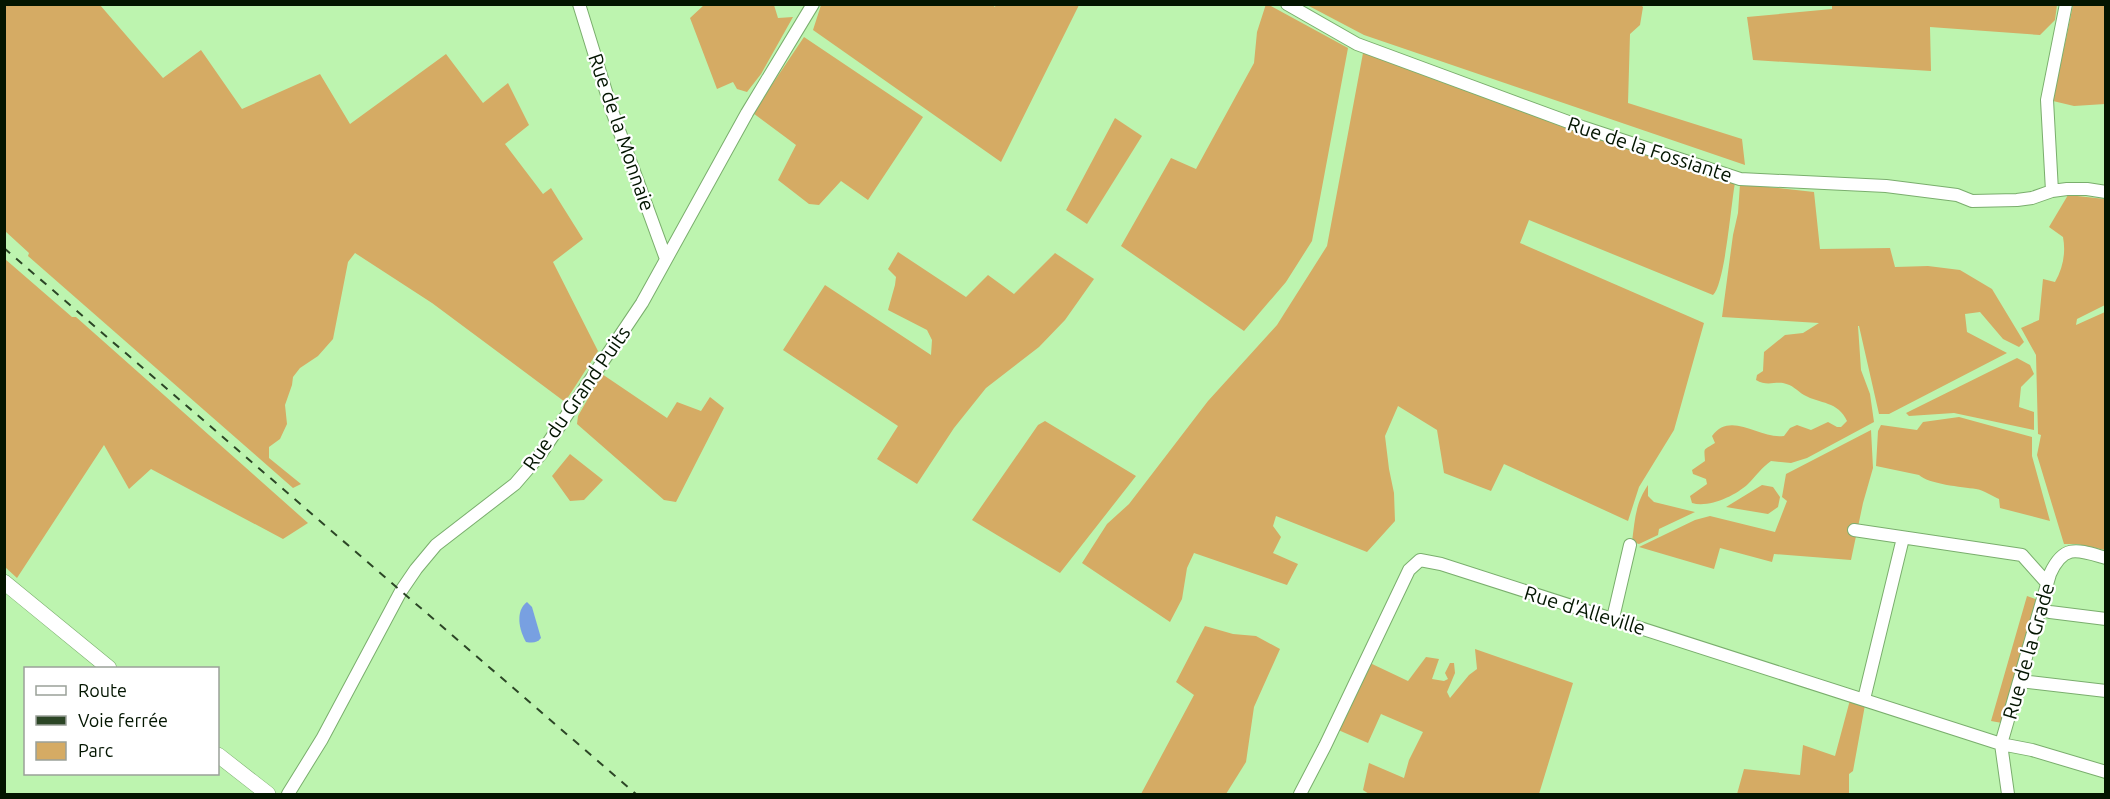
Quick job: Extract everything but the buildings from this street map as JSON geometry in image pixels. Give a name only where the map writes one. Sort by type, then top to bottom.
[{"type":"main road","points":[[4,582],[107,667]]},
{"type":"main road","points":[[219,756],[268,795]]},
{"type":"street","name":"Rue de la Monnaie","points":[[579,4],[612,111],[666,259]]},
{"type":"street","name":"Rue du Grand Puits","points":[[288,795],[322,739],[416,569],[447,536],[509,489],[528,471],[642,303],[747,113],[813,4]]},
{"type":"street","name":"Rue de la Fossiante","points":[[1287,4],[1357,44],[1582,127],[1740,179],[1886,186],[1957,195],[1972,201],[2017,200],[2052,191],[2087,189],[2106,192]]},
{"type":"street","points":[[2052,191],[2047,100],[2066,4]]},
{"type":"street","points":[[1854,530],[2022,555],[2047,583]]},
{"type":"street","points":[[1864,699],[1903,538]]},
{"type":"street","points":[[1612,618],[1630,545]]},
{"type":"street","name":"Rue de la Grade","points":[[2008,795],[2001,744],[2047,583],[2056,560],[2072,551],[2106,558]]},
{"type":"street","name":"Rue d'Alleville","points":[[1300,795],[1405,577],[1414,563],[1425,561],[1612,618],[2001,744],[2032,750],[2106,772]]},
{"type":"street","points":[[2040,609],[2106,619]]},
{"type":"street","points":[[2020,681],[2106,691]]},
{"type":"green space","points":[[991,4],[995,7],[996,4],[1079,5],[1001,162],[813,30],[821,5]]},
{"type":"green space","points":[[1266,4],[1348,48],[1312,241],[1286,282],[1244,331],[1121,246],[1171,158],[1196,169],[1254,63],[1257,32]]},
{"type":"green space","points":[[2057,4],[2055,20],[2040,35],[1930,27],[1931,71],[1753,60],[1747,17],[1832,9],[1832,5]]},
{"type":"green space","points":[[4,5],[100,5],[163,78],[201,50],[242,109],[320,74],[350,124],[446,54],[483,103],[508,83],[529,125],[505,144],[543,194],[551,188],[583,239],[553,262],[598,351],[565,402],[432,303],[355,253],[348,262],[333,339],[318,356],[300,368],[293,377],[285,405],[287,424],[280,439],[269,447],[269,458],[301,484],[293,488],[28,256],[29,253],[5,231]]},
{"type":"green space","points":[[704,5],[774,5],[778,18],[793,17],[761,74],[747,92],[737,89],[733,82],[717,89],[690,18]]},
{"type":"green space","points":[[1307,5],[1641,5],[1643,7],[1640,25],[1630,34],[1628,103],[1742,139],[1745,165],[1364,35]]},
{"type":"green space","points":[[2073,5],[2105,5],[2105,104],[2074,106],[2053,101]]},
{"type":"green space","points":[[804,37],[923,117],[868,200],[841,181],[819,205],[809,204],[778,180],[796,145],[753,113]]},
{"type":"green space","points":[[1363,53],[1721,182],[1735,183],[1721,276],[1713,295],[1529,220],[1520,243],[1704,323],[1674,430],[1639,487],[1628,521],[1504,464],[1491,491],[1444,473],[1437,430],[1398,406],[1385,436],[1394,493],[1395,521],[1367,552],[1276,516],[1273,526],[1281,537],[1273,553],[1298,564],[1287,585],[1194,553],[1187,568],[1182,599],[1170,622],[1082,563],[1107,524],[1129,504],[1208,401],[1277,325],[1327,246]]},
{"type":"green space","points":[[1115,118],[1142,136],[1087,224],[1066,210]]},
{"type":"green space","points":[[1740,184],[1814,192],[1820,249],[1890,248],[1895,267],[1928,266],[1960,270],[1992,289],[2024,342],[2019,347],[2003,339],[1980,312],[1965,314],[1967,332],[2007,353],[1889,414],[1879,414],[1858,326],[1861,370],[1870,394],[1874,422],[1807,458],[1791,463],[1771,461],[1748,484],[1729,497],[1706,504],[1692,503],[1690,496],[1707,484],[1706,479],[1693,474],[1692,470],[1705,461],[1705,449],[1715,443],[1712,436],[1720,429],[1737,426],[1765,434],[1784,436],[1790,428],[1797,425],[1811,430],[1828,422],[1841,427],[1847,421],[1834,406],[1810,398],[1789,385],[1763,383],[1756,380],[1757,375],[1763,371],[1764,352],[1785,335],[1803,333],[1819,323],[1722,317],[1738,213]]},
{"type":"green space","points":[[2068,195],[2105,199],[2105,305],[2077,319],[2076,325],[2105,312],[2105,550],[2077,544],[2064,544],[2037,455],[2041,435],[2038,434],[2036,355],[2021,328],[2039,320],[2043,279],[2055,282],[2060,271],[2064,255],[2063,237],[2049,227]]},
{"type":"green space","points":[[898,252],[966,297],[988,275],[1014,294],[1055,253],[1094,279],[1065,320],[1039,347],[986,388],[954,428],[917,484],[877,459],[898,426],[783,350],[825,285],[931,355],[932,340],[927,330],[888,310],[896,277],[888,269]]},
{"type":"green space","points":[[5,259],[72,317],[76,317],[308,523],[283,539],[151,469],[129,489],[104,445],[17,578],[5,567]]},
{"type":"green space","points":[[2017,358],[2030,365],[2034,374],[2021,387],[2019,407],[2034,412],[2034,430],[1954,413],[1909,416],[1906,413]]},
{"type":"green space","points":[[602,374],[667,418],[677,402],[701,411],[710,397],[724,408],[676,502],[664,500],[577,424],[578,416]]},
{"type":"green space","points":[[1959,417],[2032,437],[2032,456],[2050,521],[2000,508],[1999,499],[1979,490],[1937,483],[1919,475],[1876,466],[1878,431],[1881,425],[1917,430],[1923,422]]},
{"type":"green space","points":[[1045,421],[1136,476],[1060,573],[972,520],[1038,425]]},
{"type":"green space","points":[[1871,430],[1873,468],[1851,560],[1774,554],[1772,562],[1720,548],[1714,569],[1639,547],[1695,520],[1710,516],[1775,532],[1787,501],[1782,497],[1786,474]]},
{"type":"green space","points":[[570,454],[603,480],[584,500],[570,501],[552,476]]},
{"type":"green space","points":[[1648,485],[1648,496],[1654,502],[1695,512],[1659,529],[1658,535],[1639,544],[1632,542],[1635,519],[1640,499]]},
{"type":"green space","points":[[1762,485],[1773,487],[1780,497],[1778,507],[1768,514],[1726,507]]},
{"type":"green space","points":[[2027,596],[2038,600],[2002,723],[1991,721]]},
{"type":"green space","points":[[1205,626],[1233,634],[1256,636],[1280,649],[1254,707],[1246,762],[1226,794],[1141,794],[1194,695],[1176,682]]},
{"type":"green space","points":[[1475,649],[1573,683],[1539,794],[1369,794],[1363,790],[1369,763],[1404,778],[1409,760],[1423,732],[1381,714],[1368,743],[1336,729],[1370,663],[1408,681],[1426,657],[1439,659],[1432,679],[1444,681],[1448,679],[1445,673],[1450,663],[1454,663],[1455,673],[1447,692],[1450,698],[1477,669]]},
{"type":"green space","points":[[1850,700],[1865,705],[1853,771],[1849,774],[1849,794],[1737,794],[1744,769],[1800,775],[1803,745],[1835,756]]},
{"type":"water","points":[[527,602],[532,607],[541,638],[535,642],[526,642],[520,626],[521,610]]},
{"type":"railway","points":[[4,248],[636,794]]}]
